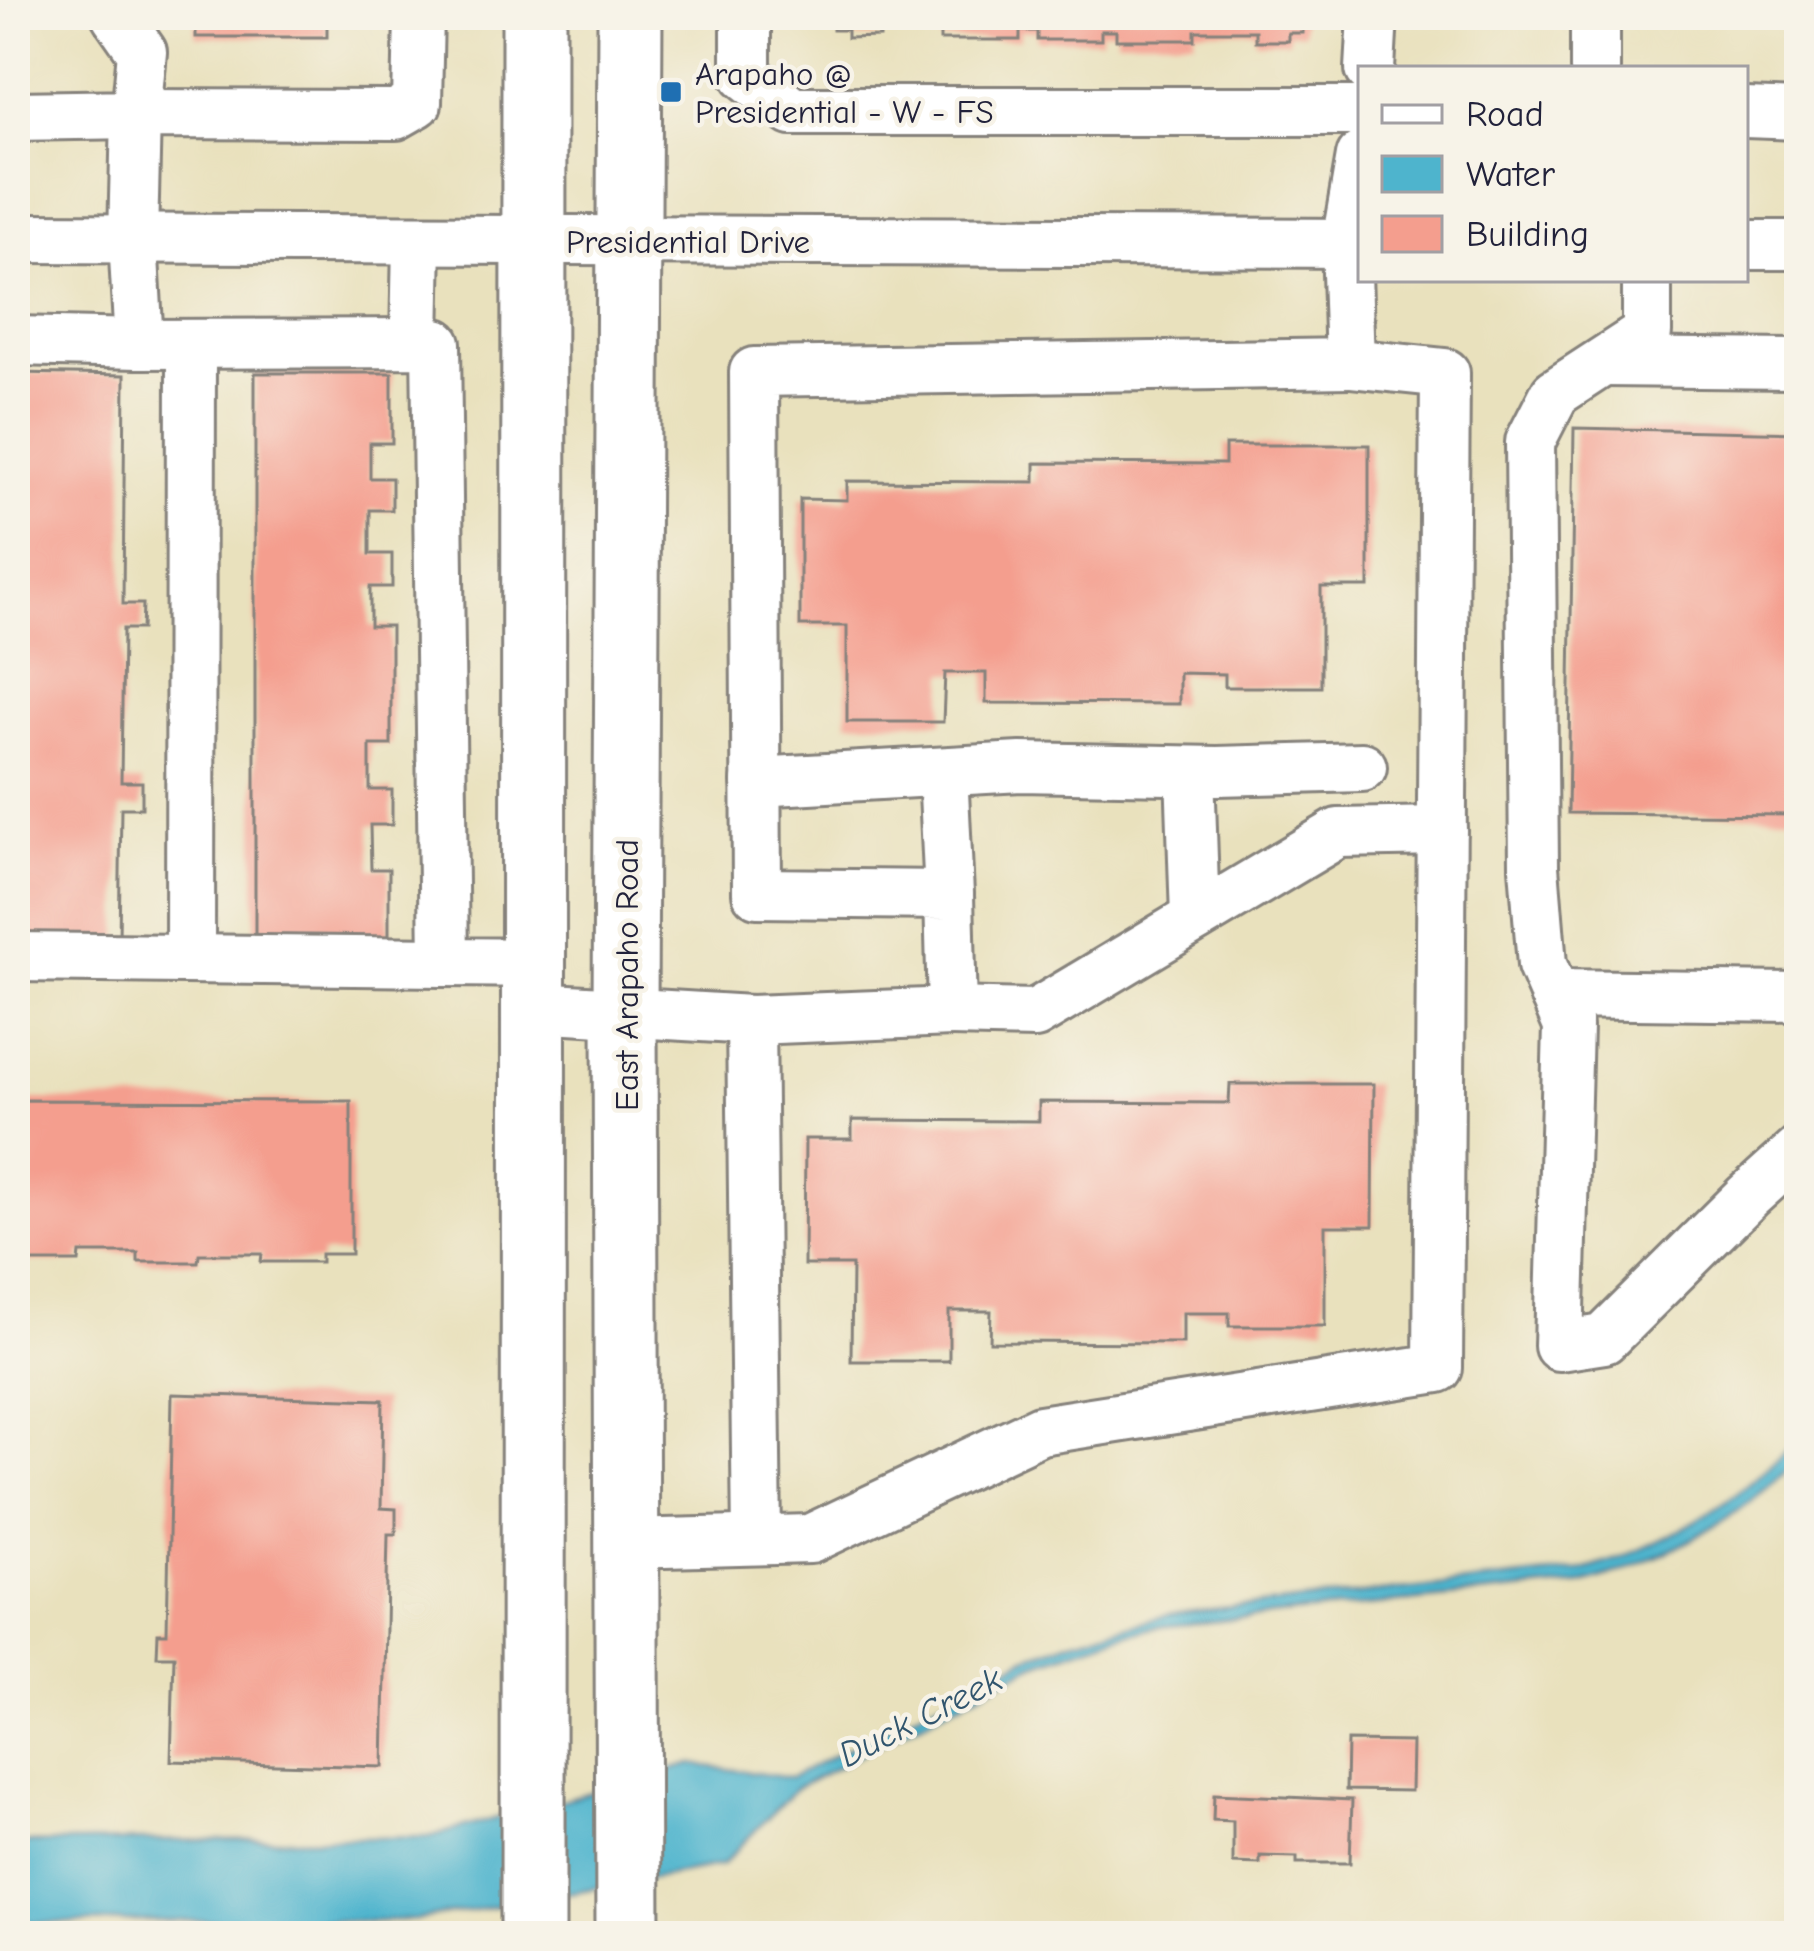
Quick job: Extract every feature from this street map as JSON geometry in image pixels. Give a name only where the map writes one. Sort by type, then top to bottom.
[{"type":"main road","points":[[533,1936],[534,15]]},
{"type":"main road","name":"East Arapaho Road","points":[[628,1936],[630,15]]},
{"type":"street","points":[[116,15],[142,52],[133,239],[139,344]]},
{"type":"street","points":[[15,116],[396,115],[417,103],[418,15]]},
{"type":"street","points":[[746,15],[746,76],[793,111],[1358,111]]},
{"type":"street","points":[[1370,66],[1373,15]]},
{"type":"street","points":[[1595,15],[1595,66]]},
{"type":"street","points":[[1748,113],[1799,115]]},
{"type":"street","points":[[1350,363],[1358,193]]},
{"type":"street","name":"Presidential Drive","points":[[15,238],[1354,243]]},
{"type":"street","points":[[415,343],[417,241]]},
{"type":"street","points":[[1748,245],[1799,245]]},
{"type":"street","points":[[1647,282],[1647,334],[1555,393],[1530,442],[1534,867],[1542,965],[1568,1026],[1558,1346],[1604,1339],[1799,1150]]},
{"type":"street","points":[[15,341],[436,343],[444,962]]},
{"type":"street","points":[[190,959],[191,344]]},
{"type":"street","points":[[1605,362],[1799,364]]},
{"type":"street","points":[[626,1544],[810,1539],[1040,1430],[1438,1368],[1445,374],[1350,363],[754,372],[757,893],[949,895]]},
{"type":"street","points":[[756,782],[1021,767],[1190,771],[1362,766]]},
{"type":"street","points":[[1190,771],[1196,918]]},
{"type":"street","points":[[943,772],[952,1012]]},
{"type":"street","points":[[15,958],[444,962],[626,1010],[751,1021],[1035,1013],[1338,832],[1442,832]]},
{"type":"street","points":[[1554,994],[1799,997]]},
{"type":"street","points":[[751,1021],[758,1540]]},
{"type":"water","name":"Duck Creek","points":[[1799,1438],[1799,1459],[1724,1520],[1667,1552],[1577,1585],[1157,1627],[1033,1665],[795,1789],[722,1865],[418,1920],[15,1923],[15,1843],[429,1837],[692,1764],[790,1778],[1027,1657],[1073,1640],[1168,1615],[1579,1571],[1610,1562],[1698,1520],[1751,1482]]},
{"type":"building","points":[[196,15],[327,15],[327,37],[196,37]]},
{"type":"building","points":[[833,15],[1303,15],[1303,33],[1288,33],[1288,41],[1255,41],[1255,31],[1195,31],[1195,40],[1116,40],[1116,31],[1101,31],[1101,40],[1037,40],[1037,31],[1020,31],[1020,40],[940,40],[940,29],[880,29],[880,37],[847,38],[847,30],[833,30]]},
{"type":"building","points":[[15,373],[125,375],[123,604],[143,604],[142,629],[123,629],[121,782],[142,782],[142,808],[121,808],[119,941],[15,940]]},
{"type":"building","points":[[255,373],[392,373],[392,443],[370,443],[370,478],[392,478],[392,510],[370,510],[370,554],[392,554],[392,587],[370,587],[370,626],[391,626],[391,745],[370,745],[370,790],[392,790],[392,825],[370,825],[371,869],[389,869],[389,938],[255,938]]},
{"type":"building","points":[[1574,428],[1799,433],[1799,815],[1568,813]]},
{"type":"building","points":[[1225,445],[1369,445],[1369,587],[1321,587],[1321,687],[1225,687],[1225,674],[1179,673],[1179,704],[986,703],[986,673],[945,673],[943,722],[847,722],[847,626],[800,626],[800,499],[847,500],[847,481],[1035,482],[1035,463],[1225,464]]},
{"type":"building","points":[[1230,1084],[1374,1084],[1373,1226],[1325,1226],[1325,1326],[1229,1326],[1229,1313],[1183,1313],[1183,1343],[990,1342],[991,1311],[949,1311],[949,1361],[851,1361],[852,1265],[804,1265],[805,1139],[852,1139],[852,1120],[1039,1121],[1039,1102],[1229,1103]]},
{"type":"building","points":[[15,1100],[351,1101],[351,1254],[321,1254],[321,1262],[261,1262],[262,1254],[199,1254],[198,1262],[138,1262],[138,1253],[80,1253],[79,1262],[18,1262]]},
{"type":"building","points":[[172,1394],[383,1400],[381,1508],[396,1509],[396,1534],[388,1534],[383,1767],[171,1761],[174,1656],[157,1656],[158,1633],[167,1633]]},
{"type":"building","points":[[1347,1741],[1412,1742],[1411,1791],[1346,1790]]},
{"type":"building","points":[[1214,1794],[1352,1800],[1350,1863],[1297,1863],[1297,1857],[1260,1856],[1260,1864],[1233,1863],[1233,1821],[1213,1820]]},
{"type":"place","name":"Arapaho @ Presidential - W - FS","points":[[671,92]]}]
